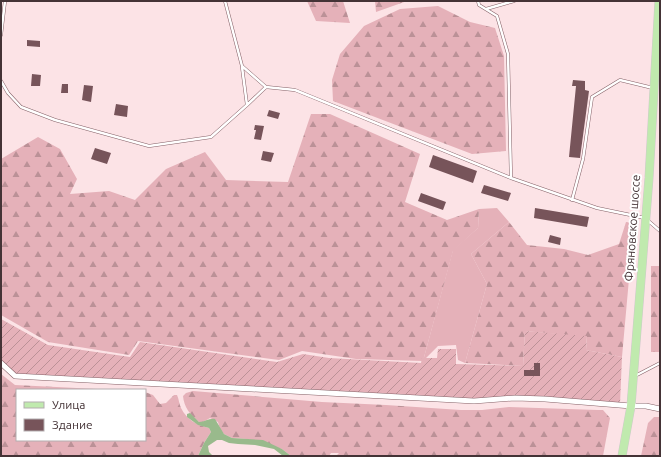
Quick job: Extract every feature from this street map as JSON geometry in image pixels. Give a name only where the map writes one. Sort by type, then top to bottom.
[{"type":"main road","name":"Фряновское шоссе","points":[[622,456],[631,406],[646,218],[659,1]]},
{"type":"street","points":[[1,363],[16,376],[474,401],[515,398],[545,399],[646,406],[660,409]]},
{"type":"lane","points":[[1,35],[5,1]]},
{"type":"lane","points":[[224,1],[242,66],[247,105]]},
{"type":"lane","points":[[478,1],[480,5],[497,16],[508,54],[511,178]]},
{"type":"lane","points":[[486,9],[514,1]]},
{"type":"lane","points":[[242,66],[266,87],[295,90],[511,178],[572,200],[597,208],[646,218],[660,231]]},
{"type":"lane","points":[[572,200],[583,160],[592,97],[620,80],[654,88]]},
{"type":"lane","points":[[1,81],[8,93],[21,107],[55,120],[149,146],[211,137],[266,87]]},
{"type":"lane","points":[[633,377],[660,363]]},
{"type":"green space","points":[[307,1],[343,1],[350,23],[316,21]]},
{"type":"green space","points":[[375,1],[407,1],[376,12]]},
{"type":"green space","points":[[438,6],[470,22],[495,28],[504,56],[506,151],[472,154],[333,101],[332,80],[340,54],[364,26],[400,9]]},
{"type":"green space","points":[[311,114],[330,114],[420,154],[405,202],[447,220],[479,209],[478,228],[453,251],[423,361],[356,359],[302,351],[279,360],[138,341],[129,355],[48,342],[1,315],[1,159],[38,137],[60,149],[77,179],[70,194],[109,191],[135,200],[166,169],[205,152],[226,180],[288,182]]},
{"type":"green space","points":[[497,208],[509,222],[471,254],[487,284],[465,363],[458,360],[456,345],[438,346],[423,361],[453,250],[478,228],[479,209]]},
{"type":"green space","points":[[509,222],[527,245],[564,249],[588,255],[619,244],[626,222],[634,223],[622,357],[586,350],[587,337],[525,331],[523,366],[465,363],[487,284],[471,254]]},
{"type":"green space","points":[[651,266],[660,266],[660,352],[651,352]]},
{"type":"green space","points":[[1,319],[48,345],[130,357],[140,342],[277,362],[303,354],[329,358],[421,363],[422,358],[437,358],[438,349],[456,349],[456,364],[523,366],[525,331],[587,336],[586,350],[622,357],[620,404],[545,399],[474,401],[15,376],[1,363]]},
{"type":"green space","points":[[1,374],[15,385],[97,389],[16,389],[16,441],[146,441],[146,392],[153,395],[160,404],[166,403],[174,395],[177,395],[181,408],[186,416],[196,424],[209,428],[211,432],[198,456],[2,456]]},
{"type":"green space","points":[[193,391],[322,402],[461,410],[482,410],[509,407],[603,410],[610,418],[603,456],[336,456],[339,453],[331,453],[329,456],[291,456],[282,449],[247,439],[232,438],[224,434],[220,429],[218,422],[210,418],[203,422],[199,422],[188,410],[183,396],[186,393]]},
{"type":"green space","points":[[654,417],[660,417],[659,456],[641,456],[648,423]]},
{"type":"shaded area","points":[[190,413],[199,422],[215,419],[224,434],[232,438],[263,440],[282,449],[291,456],[283,456],[274,449],[217,440],[208,446],[209,452],[213,456],[198,456],[211,432],[209,428],[198,425],[187,417],[187,414]]},
{"type":"building","points":[[27,40],[40,41],[40,47],[27,46]]},
{"type":"building","points":[[32,74],[41,75],[40,86],[31,86]]},
{"type":"building","points":[[573,80],[585,81],[585,90],[589,91],[580,158],[569,157],[576,86],[572,86]]},
{"type":"building","points":[[62,84],[68,84],[68,93],[61,93]]},
{"type":"building","points":[[84,85],[93,86],[91,102],[82,100]]},
{"type":"building","points":[[116,104],[128,106],[127,117],[114,115]]},
{"type":"building","points":[[269,110],[280,113],[278,119],[267,116]]},
{"type":"building","points":[[255,125],[264,126],[261,140],[254,139],[256,130],[254,130]]},
{"type":"building","points":[[95,148],[111,153],[107,164],[91,159]]},
{"type":"building","points":[[263,151],[274,153],[271,162],[261,160]]},
{"type":"building","points":[[433,155],[477,171],[473,183],[429,167]]},
{"type":"building","points":[[484,185],[511,193],[508,201],[481,193]]},
{"type":"building","points":[[421,193],[446,202],[443,210],[418,201]]},
{"type":"building","points":[[535,208],[589,217],[587,227],[534,218]]},
{"type":"building","points":[[550,235],[561,238],[560,245],[548,242]]},
{"type":"building","points":[[534,363],[540,363],[540,376],[524,376],[524,370],[534,370]]}]
